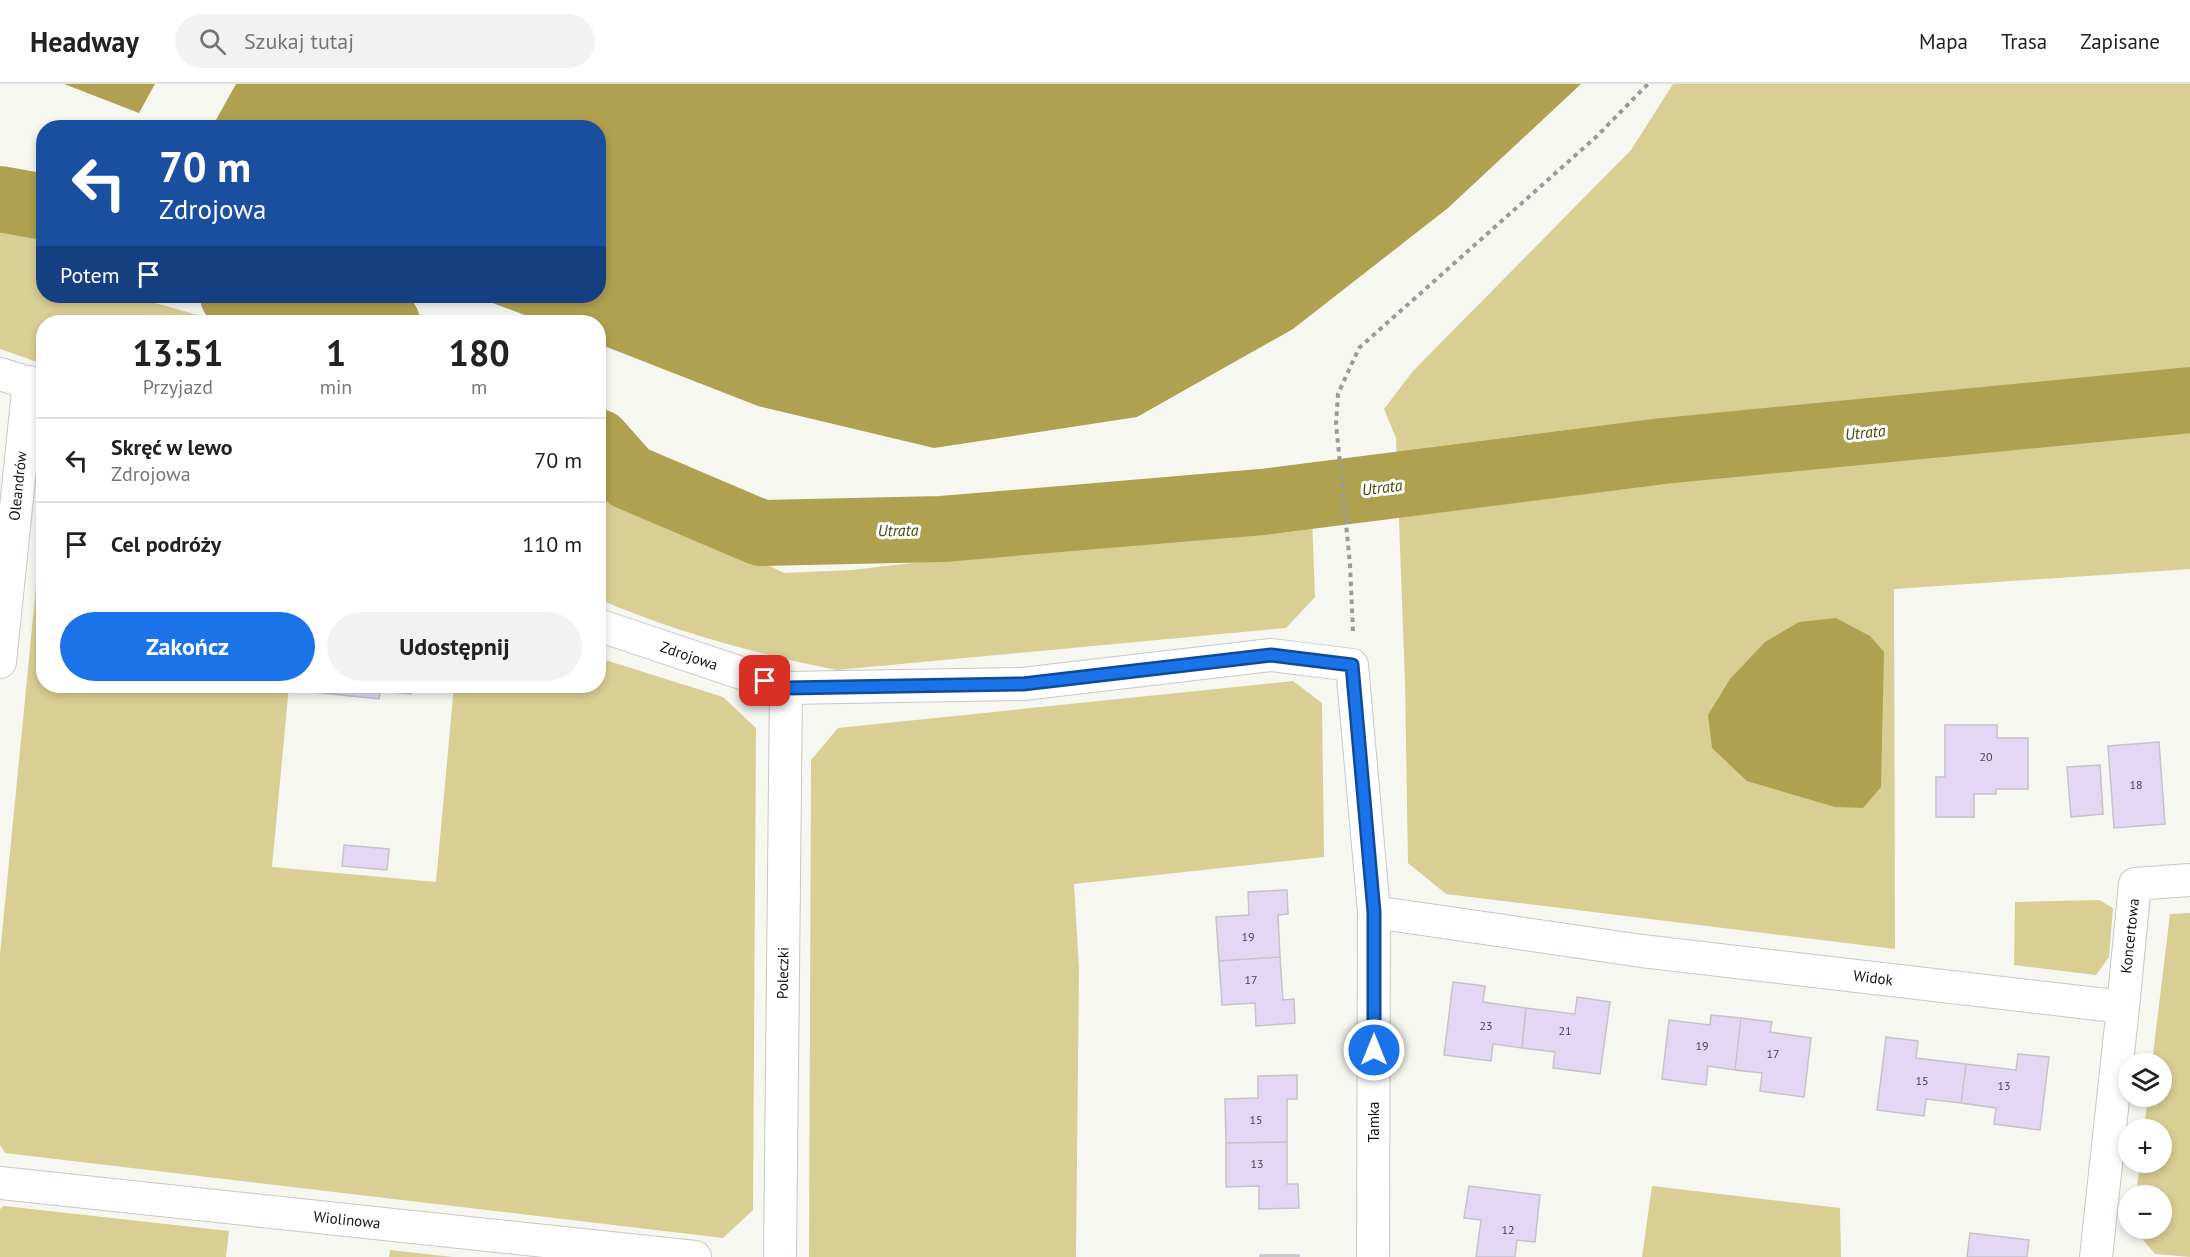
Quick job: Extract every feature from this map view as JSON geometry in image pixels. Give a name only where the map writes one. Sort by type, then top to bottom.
[{"type":"street","name":"Oleandrów","points":[[0,662],[24,381]]},
{"type":"street","name":"Zdrojowa","points":[[606,628],[786,688],[1023,684],[1271,655],[1352,665]]},
{"type":"street","name":"Tamka","points":[[1352,665],[1374,912],[1373,1257]]},
{"type":"street","name":"Poleczki","points":[[780,1257],[786,688]]},
{"type":"street","name":"Koncertowa","points":[[2122,1007],[2135,884],[2190,880]]},
{"type":"street","name":"Widok","points":[[1374,912],[1642,951],[2122,1007]]},
{"type":"street","points":[[2096,1257],[2122,1007]]},
{"type":"street","name":"Wiolinowa","points":[[0,1183],[695,1257]]},
{"type":"path","points":[[1352,665],[1354,624],[1338,457],[1338,394],[1359,348],[1587,145],[1647,84]]},
{"type":"shaded area","points":[[64,84],[155,84],[139,113]]},
{"type":"shaded area","points":[[236,84],[1581,84],[1448,208],[1293,329],[1137,417],[934,448],[758,406],[606,347],[606,315],[524,315],[493,303],[606,303],[606,120],[216,120]]},
{"type":"shaded area","points":[[1673,84],[2190,84],[2190,569],[1894,589],[1895,949],[1446,894],[1408,863],[1405,683],[1396,438],[1384,409],[1413,371],[1631,150]]},
{"type":"shaded area","points":[[0,222],[36,230],[36,303],[155,303],[198,315],[36,315],[36,362],[0,349]]},
{"type":"shaded area","points":[[606,485],[784,573],[852,570],[1312,517],[1315,597],[1286,628],[837,670],[716,641],[606,602]]},
{"type":"shaded area","points":[[36,587],[36,693],[288,693],[272,867],[436,882],[453,693],[606,693],[606,660],[723,697],[756,728],[753,1210],[723,1238],[5,1153],[0,1145],[0,954]]},
{"type":"shaded area","points":[[1836,618],[1870,636],[1884,652],[1881,787],[1863,808],[1835,807],[1747,781],[1712,748],[1708,715],[1730,679],[1765,642],[1799,622]]},
{"type":"shaded area","points":[[1293,681],[1322,703],[1324,857],[1074,884],[1079,969],[1076,1257],[809,1257],[811,760],[838,728]]},
{"type":"shaded area","points":[[2099,900],[2113,908],[2109,957],[2096,975],[2014,965],[2015,902]]},
{"type":"shaded area","points":[[2190,913],[2190,1257],[2155,1254],[2142,1239],[2172,1239],[2172,1185],[2137,1185],[2139,1173],[2172,1173],[2172,1119],[2145,1119],[2147,1107],[2172,1107],[2172,1053],[2153,1053],[2170,914]]},
{"type":"shaded area","points":[[1652,1186],[1840,1208],[1841,1257],[1642,1257]]},
{"type":"shaded area","points":[[4,1206],[229,1231],[226,1257],[0,1257],[0,1209]]},
{"type":"shaded area","points":[[390,1250],[453,1257],[389,1257]]},
{"type":"building","points":[[322,693],[380,693],[379,699]]},
{"type":"building","points":[[1945,725],[1997,725],[1997,738],[2028,738],[2028,789],[1996,789],[1996,794],[1974,794],[1974,817],[1936,817],[1936,777],[1945,777]]},
{"type":"building","points":[[2159,742],[2165,824],[2114,828],[2108,746]]},
{"type":"building","points":[[2100,765],[2103,814],[2071,817],[2067,767]]},
{"type":"building","points":[[344,845],[389,849],[387,870],[342,866]]},
{"type":"building","points":[[1287,890],[1288,914],[1278,915],[1280,957],[1219,961],[1216,917],[1249,915],[1248,892]]},
{"type":"building","points":[[1280,957],[1283,1000],[1294,999],[1295,1023],[1256,1026],[1255,1003],[1222,1005],[1219,961]]},
{"type":"building","points":[[1453,982],[1485,986],[1483,1002],[1526,1008],[1522,1048],[1493,1044],[1491,1061],[1444,1055]]},
{"type":"building","points":[[1577,997],[1610,1002],[1600,1074],[1553,1068],[1555,1052],[1522,1048],[1526,1008],[1575,1014]]},
{"type":"building","points":[[1711,1015],[1741,1018],[1735,1070],[1708,1066],[1706,1085],[1662,1079],[1669,1020],[1710,1025]]},
{"type":"building","points":[[1741,1018],[1772,1022],[1770,1032],[1811,1038],[1804,1097],[1760,1091],[1762,1073],[1735,1070]]},
{"type":"building","points":[[1886,1037],[1918,1041],[1916,1058],[1966,1064],[1961,1103],[1926,1099],[1924,1116],[1877,1110]]},
{"type":"building","points":[[2018,1054],[2049,1057],[2040,1130],[1994,1124],[1996,1108],[1961,1103],[1966,1064],[2016,1070]]},
{"type":"building","points":[[1297,1075],[1297,1099],[1287,1099],[1287,1142],[1226,1143],[1225,1099],[1258,1098],[1258,1076]]},
{"type":"building","points":[[1287,1142],[1287,1184],[1298,1184],[1299,1208],[1259,1209],[1259,1186],[1226,1187],[1226,1143]]},
{"type":"building","points":[[1469,1186],[1540,1195],[1535,1242],[1517,1240],[1515,1257],[1476,1257],[1481,1220],[1464,1218]]},
{"type":"building","points":[[1970,1233],[2029,1240],[2027,1257],[1967,1257]]},
{"type":"building","points":[[1260,1255],[1299,1255],[1299,1257],[1260,1257]]},
{"type":"waterway","name":"Utrata","points":[[0,199],[36,206]]},
{"type":"waterway","name":"Utrata","points":[[333,303],[376,315]]},
{"type":"waterway","name":"Utrata","points":[[606,451],[629,477],[761,533],[942,529],[1262,502],[1663,451],[2190,400]]},
{"type":"route","points":[[765,681],[786,688],[1023,684],[1271,655],[1352,665],[1374,912],[1374,1050]]}]
